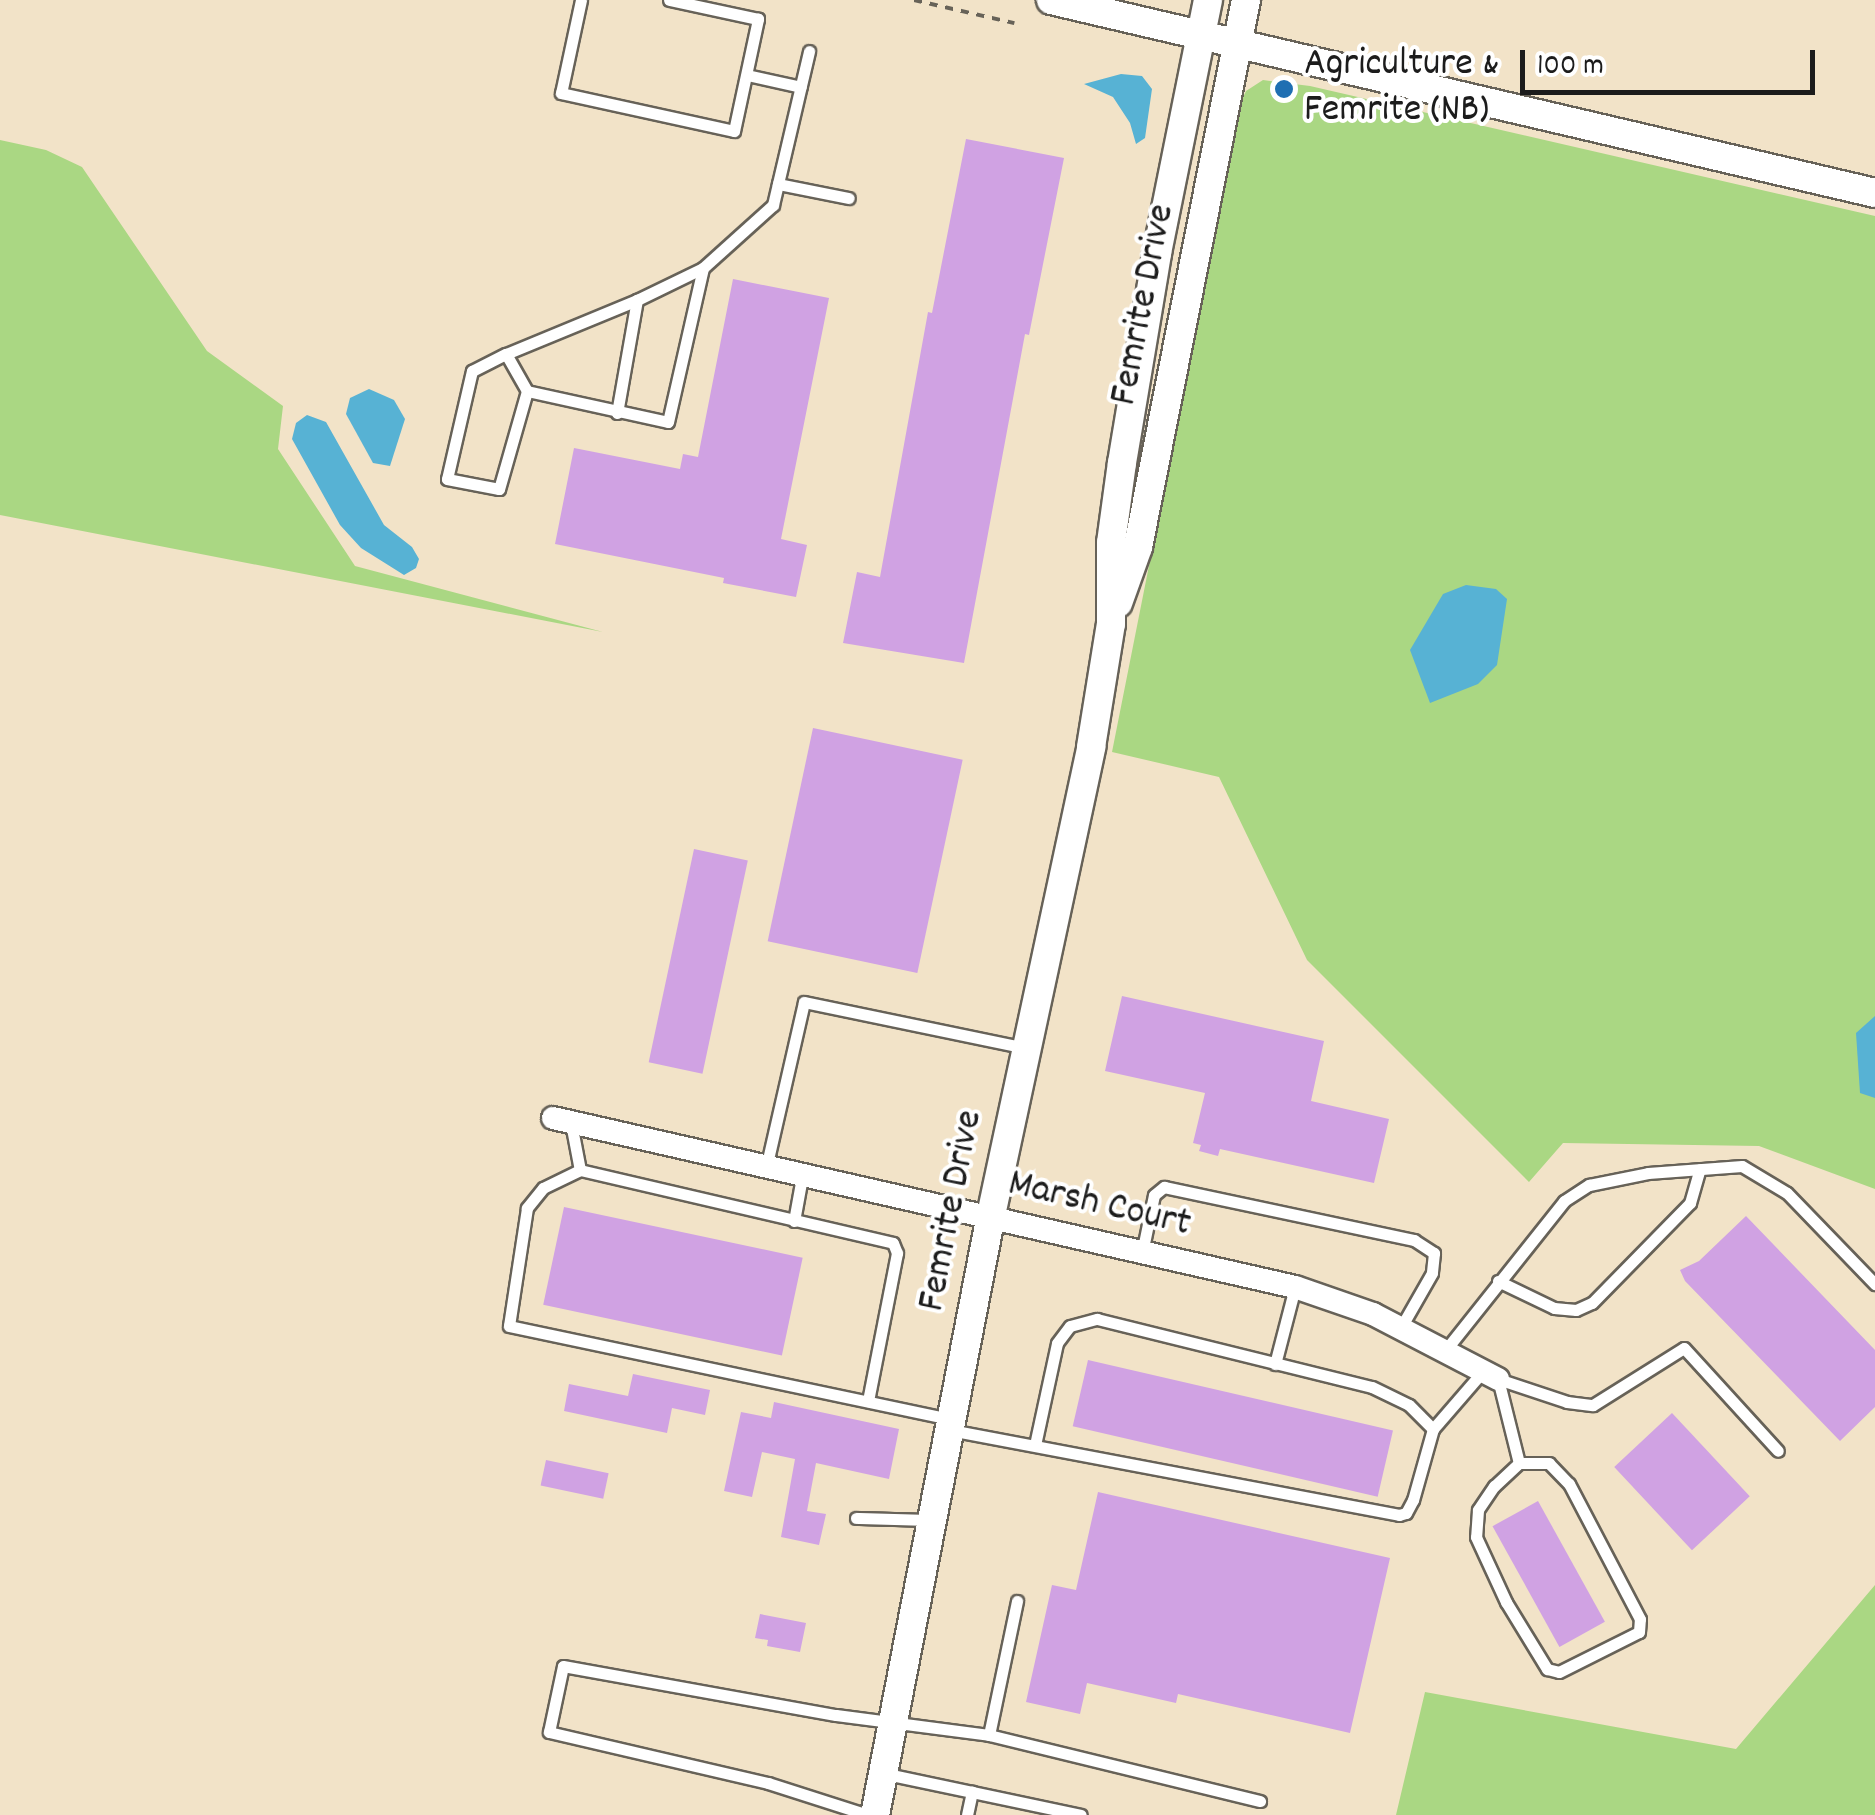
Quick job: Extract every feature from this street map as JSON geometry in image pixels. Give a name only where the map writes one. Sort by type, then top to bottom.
[{"type":"street","points":[[1050,0],[1875,194]]},
{"type":"street","name":"Femrite Drive","points":[[871,1815],[1090,747],[1111,624],[1112,543],[1122,463],[1157,252],[1208,0]]},
{"type":"street","name":"Femrite Drive","points":[[1111,624],[1138,547],[1246,0]]},
{"type":"street","name":"Marsh Court","points":[[562,1121],[1295,1287],[1333,1298],[1400,1328],[1491,1375]]},
{"type":"lane","points":[[581,0],[561,93],[734,131],[758,19],[669,0]]},
{"type":"lane","points":[[506,354],[527,391],[500,489],[447,480],[472,371],[506,354],[638,300],[703,268],[774,205],[809,52]]},
{"type":"lane","points":[[747,75],[801,87]]},
{"type":"lane","points":[[778,184],[849,198]]},
{"type":"lane","points":[[527,391],[668,422],[703,268]]},
{"type":"lane","points":[[617,413],[638,300]]},
{"type":"lane","points":[[766,1168],[804,1002],[1027,1048]]},
{"type":"lane","points":[[562,1121],[580,1170]]},
{"type":"lane","points":[[1444,1352],[1564,1200],[1589,1185],[1742,1166],[1787,1193],[1875,1284]]},
{"type":"lane","points":[[868,1402],[898,1253],[893,1243],[580,1170],[543,1188],[528,1208],[509,1326],[868,1402],[1035,1445],[1399,1516],[1406,1513],[1413,1500],[1434,1429],[1491,1375]]},
{"type":"lane","points":[[1498,1281],[1554,1308],[1576,1310],[1592,1304],[1690,1203],[1700,1170]]},
{"type":"lane","points":[[794,1220],[802,1177]]},
{"type":"lane","points":[[1142,1254],[1154,1195],[1164,1187],[1414,1240],[1434,1252],[1432,1273],[1400,1328]]},
{"type":"lane","points":[[1275,1364],[1295,1287]]},
{"type":"lane","points":[[1035,1445],[1057,1342],[1070,1326],[1097,1319],[1372,1388],[1408,1404],[1434,1429]]},
{"type":"lane","points":[[1491,1375],[1567,1402],[1593,1405],[1684,1348],[1778,1452]]},
{"type":"lane","points":[[1491,1375],[1519,1463]]},
{"type":"lane","points":[[1549,1462],[1569,1484],[1640,1619],[1639,1632],[1559,1672],[1547,1669],[1506,1602],[1476,1537],[1478,1510],[1494,1486],[1519,1463],[1549,1462]]},
{"type":"lane","points":[[856,1518],[932,1520]]},
{"type":"lane","points":[[989,1735],[1017,1601]]},
{"type":"lane","points":[[871,1815],[768,1783],[549,1732],[563,1666],[836,1715],[892,1719],[989,1735],[1260,1801]]},
{"type":"lane","points":[[882,1773],[1081,1815]]},
{"type":"lane","points":[[967,1815],[972,1792]]},
{"type":"path","points":[[914,0],[1014,22]]},
{"type":"green space","points":[[1263,80],[1310,86],[1875,216],[1875,1189],[1759,1146],[1563,1143],[1529,1182],[1307,960],[1219,777],[1112,752],[1241,102],[1246,91]]},
{"type":"green space","points":[[0,140],[46,150],[82,167],[207,351],[283,406],[278,449],[355,566],[603,632],[0,515]]},
{"type":"green space","points":[[1875,1585],[1875,1815],[1396,1815],[1425,1692],[1736,1749]]},
{"type":"water","points":[[1121,74],[1142,76],[1152,89],[1145,138],[1136,144],[1130,123],[1113,97],[1084,84]]},
{"type":"water","points":[[369,389],[394,400],[405,419],[390,466],[373,463],[346,414],[350,398]]},
{"type":"water","points":[[307,415],[326,422],[384,525],[412,547],[419,559],[416,568],[404,575],[361,548],[340,525],[292,439],[296,423]]},
{"type":"water","points":[[1466,585],[1496,589],[1507,599],[1497,665],[1478,684],[1430,703],[1410,650],[1443,594]]},
{"type":"water","points":[[1875,1016],[1875,1098],[1860,1093],[1856,1033]]},
{"type":"building","points":[[966,139],[1064,158],[1029,335],[1025,334],[964,663],[843,643],[857,572],[880,577],[928,312],[932,313]]},
{"type":"building","points":[[733,279],[829,298],[781,539],[807,545],[796,597],[723,583],[724,578],[555,544],[574,448],[680,469],[683,454],[698,457]]},
{"type":"building","points":[[813,728],[963,760],[917,973],[768,941]]},
{"type":"building","points":[[694,849],[748,860],[702,1074],[649,1062]]},
{"type":"building","points":[[1122,996],[1324,1041],[1311,1101],[1389,1119],[1374,1183],[1220,1149],[1218,1156],[1199,1151],[1201,1145],[1193,1143],[1205,1093],[1105,1071]]},
{"type":"building","points":[[564,1207],[803,1258],[782,1356],[543,1305]]},
{"type":"building","points":[[1746,1216],[1875,1350],[1875,1407],[1840,1441],[1685,1281],[1680,1270],[1699,1261]]},
{"type":"building","points":[[1088,1360],[1393,1430],[1378,1497],[1073,1426]]},
{"type":"building","points":[[633,1374],[710,1390],[705,1415],[672,1408],[667,1433],[564,1411],[569,1384],[628,1396]]},
{"type":"building","points":[[774,1402],[899,1429],[889,1479],[816,1463],[807,1511],[826,1514],[819,1545],[781,1537],[795,1459],[762,1452],[752,1497],[724,1491],[741,1412],[771,1418]]},
{"type":"building","points":[[1672,1413],[1750,1496],[1692,1550],[1614,1467]]},
{"type":"building","points":[[546,1460],[609,1473],[603,1499],[541,1485]]},
{"type":"building","points":[[1098,1492],[1390,1558],[1350,1733],[1178,1694],[1176,1703],[1087,1683],[1080,1714],[1026,1702],[1052,1585],[1076,1590]]},
{"type":"building","points":[[1538,1501],[1605,1622],[1559,1647],[1493,1526]]},
{"type":"building","points":[[760,1614],[806,1623],[800,1652],[767,1646],[768,1640],[755,1638]]},
{"type":"place","name":"Agriculture & Femrite (NB)","points":[[1284,89]]}]
